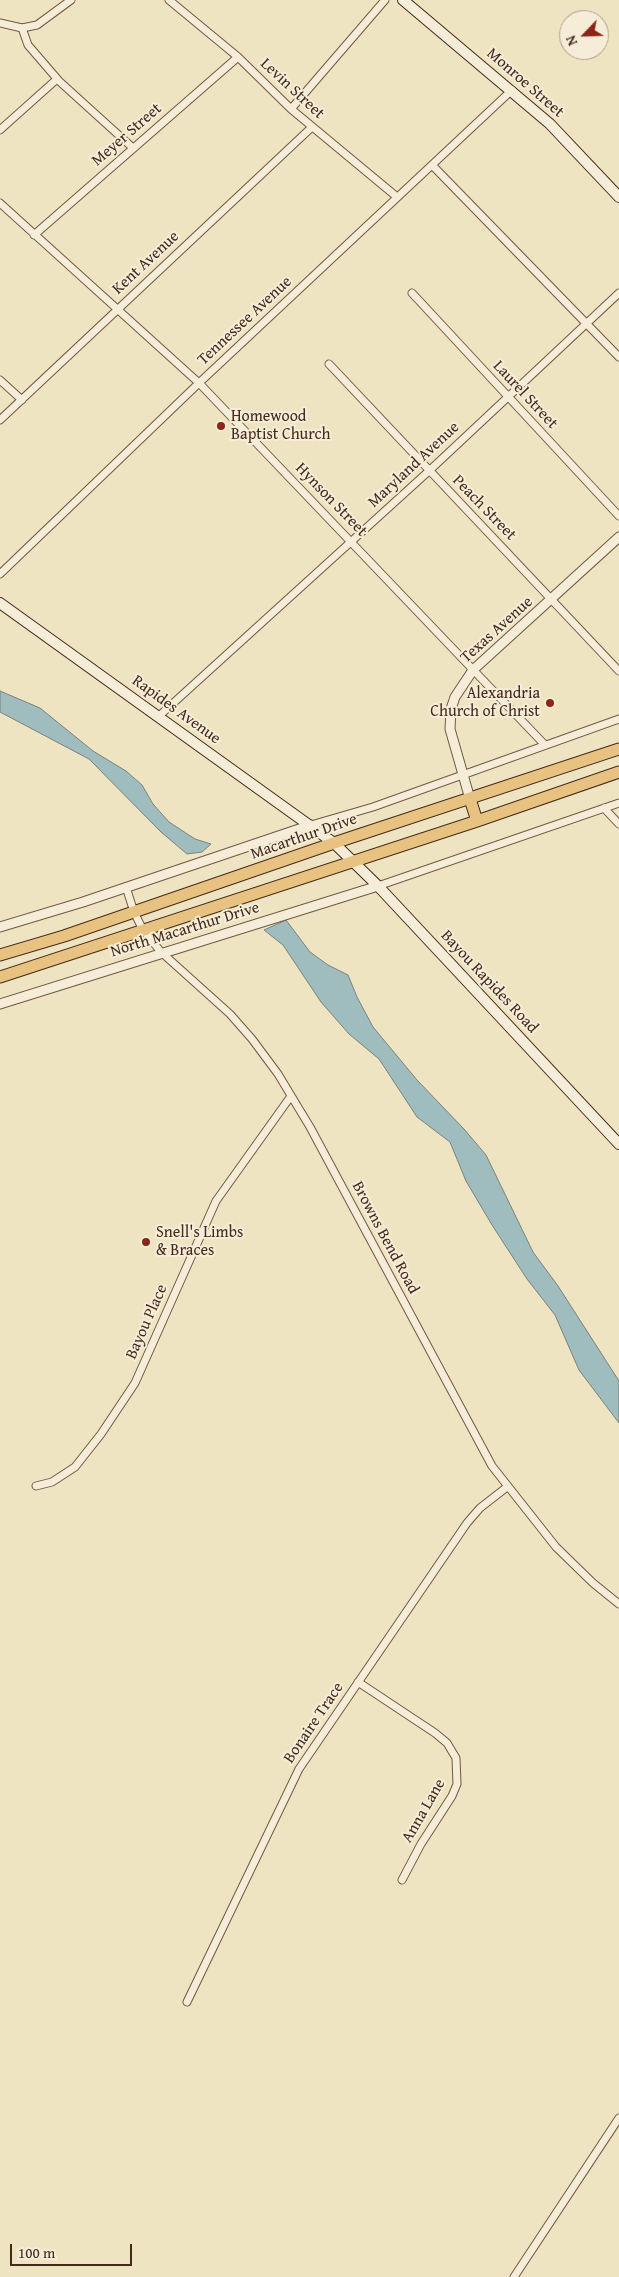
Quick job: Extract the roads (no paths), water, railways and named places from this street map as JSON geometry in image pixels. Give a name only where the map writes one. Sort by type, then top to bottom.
[{"type":"highway","name":"Macarthur Drive","points":[[0,955],[64,936],[334,843],[619,749]]},
{"type":"highway","points":[[0,977],[477,821],[619,772]]},
{"type":"highway","points":[[470,799],[477,821]]},
{"type":"main road","name":"Monroe Street","points":[[403,0],[550,124],[619,197]]},
{"type":"main road","name":"Rapides Avenue","points":[[0,603],[334,843]]},
{"type":"main road","name":"Bayou Rapides Road","points":[[334,843],[378,886],[619,1144]]},
{"type":"street","points":[[0,23],[22,28],[37,25],[72,0]]},
{"type":"street","name":"Levin Street","points":[[169,0],[238,58],[291,109],[398,198]]},
{"type":"street","points":[[291,109],[385,0]]},
{"type":"street","points":[[22,28],[28,45],[57,79],[132,148]]},
{"type":"street","name":"Meyer Street","points":[[34,235],[238,58]]},
{"type":"street","points":[[0,130],[57,79]]},
{"type":"street","name":"Tennessee Avenue","points":[[0,574],[199,383],[512,90]]},
{"type":"street","name":"Kent Avenue","points":[[0,420],[312,127]]},
{"type":"street","points":[[432,165],[588,323],[619,357]]},
{"type":"street","name":"Hynson Street","points":[[0,203],[199,383],[545,745]]},
{"type":"street","name":"Laurel Street","points":[[412,293],[619,516]]},
{"type":"street","name":"Maryland Avenue","points":[[158,716],[352,542],[619,293]]},
{"type":"street","name":"Peach Street","points":[[329,364],[619,671]]},
{"type":"street","points":[[0,380],[22,400]]},
{"type":"street","name":"Texas Avenue","points":[[470,799],[452,739],[450,719],[455,697],[473,670],[619,537]]},
{"type":"street","name":"Macarthur Drive","points":[[311,825],[373,807],[619,719]]},
{"type":"street","points":[[378,886],[619,803]]},
{"type":"street","points":[[604,808],[619,824]]},
{"type":"street","points":[[0,927],[311,825]]},
{"type":"street","name":"North Macarthur Drive","points":[[0,1004],[161,952],[378,886]]},
{"type":"street","name":"Browns Bend Road","points":[[126,887],[134,912],[143,930],[161,952],[194,980],[235,1020],[278,1074],[492,1466],[556,1547],[593,1583],[619,1604]]},
{"type":"street","name":"Bayou Place","points":[[36,1486],[52,1482],[75,1467],[101,1434],[135,1383],[216,1201],[291,1096]]},
{"type":"street","name":"Bonaire Trace","points":[[187,2002],[300,1769],[467,1523],[480,1508],[507,1487]]},
{"type":"street","name":"Anna Lane","points":[[358,1682],[435,1733],[446,1743],[456,1758],[457,1784],[452,1796],[421,1844],[402,1880]]},
{"type":"street","points":[[514,2277],[619,2118]]},
{"type":"water","points":[[0,691],[40,708],[93,751],[126,771],[142,785],[153,804],[169,822],[195,839],[211,844],[202,852],[187,854],[161,832],[89,759],[0,712]]},
{"type":"water","points":[[286,920],[310,952],[328,965],[348,975],[373,1027],[417,1080],[486,1155],[533,1252],[558,1286],[619,1381],[619,1423],[579,1370],[555,1315],[527,1279],[492,1225],[466,1181],[450,1142],[417,1117],[379,1059],[349,1034],[321,1002],[283,945],[264,930]]},
{"type":"place","name":"Homewood Baptist Church","points":[[221,426]]},
{"type":"place","name":"Alexandria Church of Christ","points":[[550,703]]},
{"type":"place","name":"Snell's Limbs & Braces","points":[[146,1242]]}]
